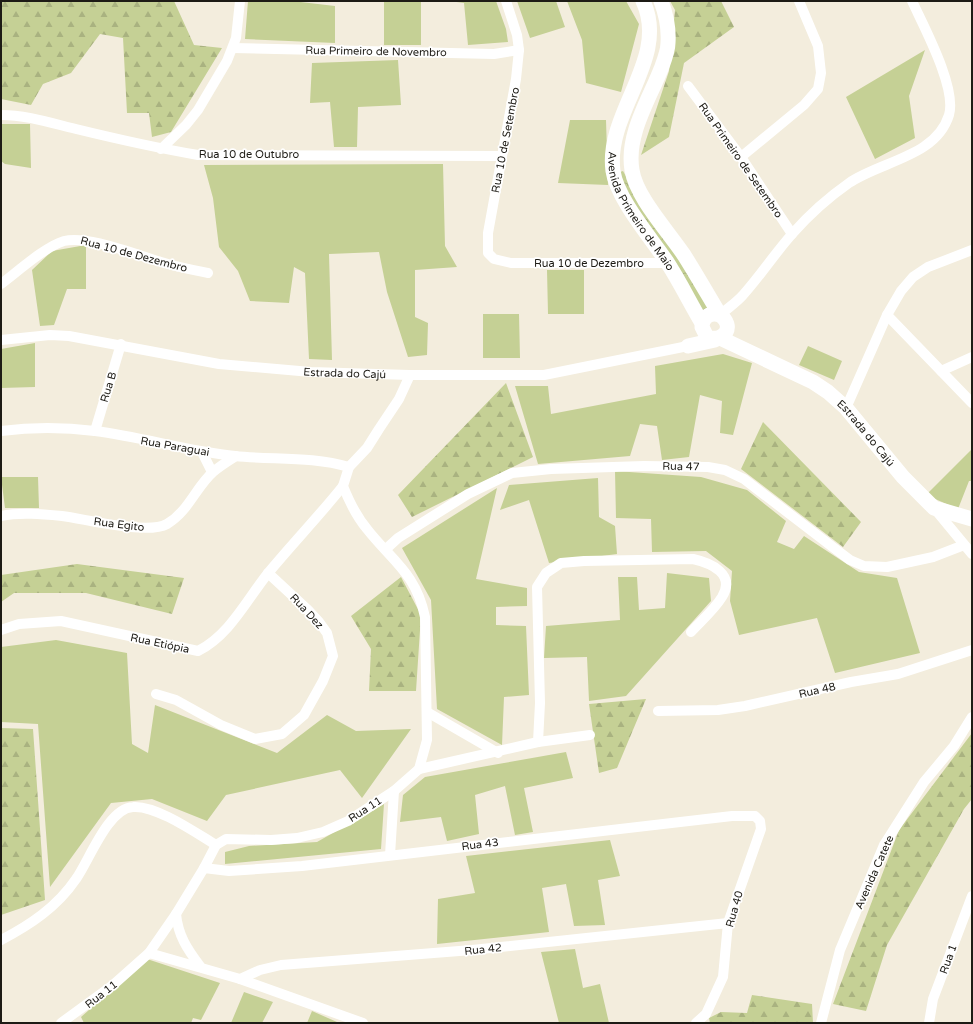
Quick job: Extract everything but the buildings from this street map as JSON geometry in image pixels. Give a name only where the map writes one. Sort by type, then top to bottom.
[{"type":"main road","name":"Avenida Primeiro de Maio","points":[[643,1],[649,20],[649,45],[620,120],[613,146],[613,171],[620,190],[629,206],[667,262],[710,333]]},
{"type":"main road","name":"Avenida Primeiro de Maio","points":[[661,1],[668,25],[668,44],[653,89],[638,124],[630,151],[632,170],[636,185],[650,208],[683,254],[724,319]]},
{"type":"main road","name":"Estrada do Cajú","points":[[753,354],[724,319],[711,314],[704,319],[710,333],[753,354],[814,382],[828,392],[846,408],[903,477],[934,508],[972,519]]},
{"type":"main road","points":[[710,333],[726,332],[724,319]]},
{"type":"main road","name":"Estrada do Cajú","points":[[688,346],[710,333]]},
{"type":"street","points":[[161,149],[186,125],[198,110],[233,48],[236,38],[240,1]]},
{"type":"street","name":"Rua 10 de Setembro","points":[[506,1],[517,35],[519,50],[516,79],[501,156],[487,249],[488,253],[494,260],[511,263]]},
{"type":"street","points":[[741,157],[799,110],[818,89],[821,73],[818,46],[799,1]]},
{"type":"street","points":[[724,319],[792,234],[830,197],[850,182],[918,150],[932,141],[943,127],[949,115],[951,102],[947,83],[912,1]]},
{"type":"street","name":"Rua Primeiro de Novembro","points":[[233,48],[494,54],[519,50]]},
{"type":"street","name":"Rua Primeiro de Setembro","points":[[688,86],[741,157],[792,234]]},
{"type":"street","name":"Rua 10 de Outubro","points":[[1,115],[34,119],[161,149],[198,155],[501,156]]},
{"type":"street","name":"Rua 10 de Dezembro","points":[[1,284],[51,247],[62,241],[75,239],[89,241],[163,263],[208,273]]},
{"type":"street","points":[[846,408],[887,315],[901,291],[913,277],[928,267],[972,250]]},
{"type":"street","name":"Rua 10 de Dezembro","points":[[511,263],[667,262]]},
{"type":"street","points":[[887,315],[972,403]]},
{"type":"street","name":"Estrada do Cajú","points":[[1,340],[50,335],[69,336],[121,344],[219,364],[311,372],[410,375],[544,375],[688,346]]},
{"type":"street","name":"Rua B","points":[[95,431],[121,344]]},
{"type":"street","points":[[941,371],[972,356]]},
{"type":"street","points":[[410,375],[399,399],[379,430],[367,448],[349,467],[343,486],[356,513],[367,529],[386,549],[414,584],[421,600],[425,616],[427,740],[419,769],[498,753],[538,742],[590,734]]},
{"type":"street","name":"Rua Paraguai","points":[[1,431],[19,429],[95,431],[202,452],[236,456],[328,460],[349,467]]},
{"type":"street","points":[[202,452],[212,472]]},
{"type":"street","name":"Rua Egito","points":[[1,516],[62,516],[154,528],[167,524],[179,514],[212,472],[236,456]]},
{"type":"street","name":"Rua 47","points":[[386,549],[398,538],[468,494],[512,473],[551,469],[644,466],[702,466],[725,470],[744,479],[850,560],[864,566],[887,567],[933,557],[964,545]]},
{"type":"street","name":"Rua Etiópia","points":[[1,630],[19,624],[60,621],[198,651],[210,645],[220,636],[268,573],[343,486]]},
{"type":"street","points":[[934,508],[972,554]]},
{"type":"street","points":[[538,742],[540,703],[537,587],[546,573],[561,563],[584,560],[693,559],[706,562],[723,574],[726,585],[722,597],[691,632]]},
{"type":"street","name":"Rua Dez","points":[[156,694],[176,700],[221,725],[255,739],[282,734],[304,715],[324,681],[333,656],[327,633],[319,622],[268,573]]},
{"type":"street","name":"Rua 48","points":[[658,712],[718,710],[745,706],[852,682],[898,674],[972,650]]},
{"type":"street","points":[[427,712],[498,753]]},
{"type":"street","name":"Avenida Catete","points":[[821,1023],[840,950],[884,845],[924,782],[954,746],[972,718]]},
{"type":"street","name":"Rua 11","points":[[67,1022],[113,985],[149,953],[176,914],[216,845],[226,839],[271,840],[297,838],[323,832],[348,821],[394,791],[419,769]]},
{"type":"street","points":[[390,855],[394,791]]},
{"type":"street","points":[[1,940],[37,919],[56,904],[76,879],[117,813],[132,806],[154,811],[216,845]]},
{"type":"street","name":"Rua 43","points":[[204,868],[229,871],[302,866],[732,816],[755,816]]},
{"type":"street","name":"Rua 40","points":[[696,1023],[706,1014],[723,977],[728,923],[761,829],[760,821],[755,816]]},
{"type":"street","name":"Rua 1","points":[[929,1023],[933,999],[972,896]]},
{"type":"street","points":[[176,914],[177,929],[187,950],[200,966]]},
{"type":"street","name":"Rua 42","points":[[240,979],[260,970],[281,965],[472,950],[728,923]]},
{"type":"street","points":[[149,953],[200,966],[240,979],[363,1023]]},
{"type":"green space","points":[[1,1],[174,1],[194,45],[222,48],[171,132],[152,137],[149,113],[127,113],[123,38],[100,34],[71,73],[43,84],[31,105],[1,99]]},
{"type":"green space","points":[[248,1],[292,1],[335,6],[335,43],[245,39]]},
{"type":"green space","points":[[384,1],[421,1],[421,45],[384,45]]},
{"type":"green space","points":[[449,1],[496,1],[506,29],[508,42],[468,45],[464,3]]},
{"type":"green space","points":[[517,1],[556,1],[565,27],[530,38]]},
{"type":"green space","points":[[567,1],[626,1],[639,24],[621,92],[586,83],[582,40]]},
{"type":"green space","points":[[670,1],[721,1],[734,27],[684,63],[669,137],[641,155],[669,71],[675,10]]},
{"type":"green space","points":[[925,50],[909,96],[915,138],[875,159],[846,97]]},
{"type":"green space","points":[[398,60],[401,105],[358,107],[357,147],[334,147],[330,102],[310,103],[312,63]]},
{"type":"green space","points":[[570,120],[606,120],[608,185],[558,183]]},
{"type":"green space","points":[[1,124],[30,124],[31,168],[5,164],[1,161]]},
{"type":"green space","points":[[443,164],[445,246],[457,267],[415,270],[415,317],[428,323],[427,355],[408,357],[387,292],[379,252],[329,254],[332,360],[309,359],[305,273],[294,267],[289,303],[250,301],[238,271],[219,247],[213,198],[204,165]]},
{"type":"green space","points":[[623,171],[643,207],[712,306],[701,312],[627,199],[617,173]]},
{"type":"green space","points":[[86,245],[86,289],[67,289],[54,325],[40,326],[32,270],[52,251]]},
{"type":"green space","points":[[547,270],[584,270],[584,314],[548,314]]},
{"type":"green space","points":[[483,314],[519,314],[520,358],[483,358]]},
{"type":"green space","points":[[35,343],[35,387],[1,388],[1,349]]},
{"type":"green space","points":[[808,346],[842,361],[834,380],[799,365]]},
{"type":"green space","points":[[723,354],[752,363],[733,435],[720,433],[722,401],[700,395],[689,457],[662,460],[657,426],[640,424],[630,456],[538,464],[515,386],[548,386],[551,414],[656,394],[655,366]]},
{"type":"green space","points":[[506,383],[533,457],[412,517],[398,495]]},
{"type":"green space","points":[[763,422],[861,522],[843,547],[741,469]]},
{"type":"green space","points":[[971,450],[972,481],[969,481],[958,509],[926,495]]},
{"type":"green space","points":[[615,471],[701,477],[747,490],[786,521],[777,542],[794,549],[804,536],[859,572],[897,578],[920,653],[835,673],[817,618],[739,635],[730,601],[732,571],[706,551],[652,552],[651,519],[616,518]]},
{"type":"green space","points":[[1,477],[38,477],[39,508],[5,508]]},
{"type":"green space","points":[[598,478],[599,517],[615,526],[617,554],[549,563],[529,500],[500,510],[509,485]]},
{"type":"green space","points":[[497,488],[476,579],[527,588],[527,606],[496,607],[496,625],[526,626],[529,695],[504,697],[502,745],[437,709],[431,600],[402,548]]},
{"type":"green space","points":[[77,564],[184,578],[172,614],[86,593],[14,593],[1,602],[1,575]]},
{"type":"green space","points":[[667,573],[709,578],[711,601],[626,696],[589,701],[587,657],[544,658],[546,626],[620,620],[618,577],[637,577],[639,610],[665,608]]},
{"type":"green space","points":[[401,577],[421,615],[416,691],[369,691],[371,649],[351,616]]},
{"type":"green space","points":[[56,640],[127,653],[132,744],[148,753],[155,705],[277,753],[327,715],[356,731],[411,729],[362,798],[340,770],[226,795],[207,821],[152,799],[111,803],[50,887],[38,724],[1,722],[1,647]]},
{"type":"green space","points":[[646,699],[617,768],[599,773],[589,704]]},
{"type":"green space","points":[[1,728],[33,729],[45,900],[1,915]]},
{"type":"green space","points":[[972,733],[972,799],[964,809],[887,945],[866,1011],[833,1004],[899,830]]},
{"type":"green space","points":[[566,752],[573,778],[524,788],[533,832],[515,835],[505,786],[475,795],[479,834],[447,841],[441,817],[400,822],[403,795],[425,777]]},
{"type":"green space","points":[[384,804],[381,849],[225,864],[225,852],[249,846],[317,842]]},
{"type":"green space","points":[[610,840],[620,876],[598,880],[605,925],[574,926],[566,884],[542,888],[549,932],[437,944],[438,899],[475,893],[466,856]]},
{"type":"green space","points":[[575,949],[583,988],[600,984],[609,1023],[559,1023],[541,952]]},
{"type":"green space","points":[[147,959],[220,983],[201,1020],[193,1018],[191,1023],[84,1023],[81,1017]]},
{"type":"green space","points":[[244,992],[273,1002],[262,1023],[231,1023]]},
{"type":"green space","points":[[752,995],[812,1004],[813,1023],[710,1023],[709,1018],[721,1012],[747,1013]]},
{"type":"green space","points":[[312,1011],[337,1022],[337,1023],[307,1023]]}]
